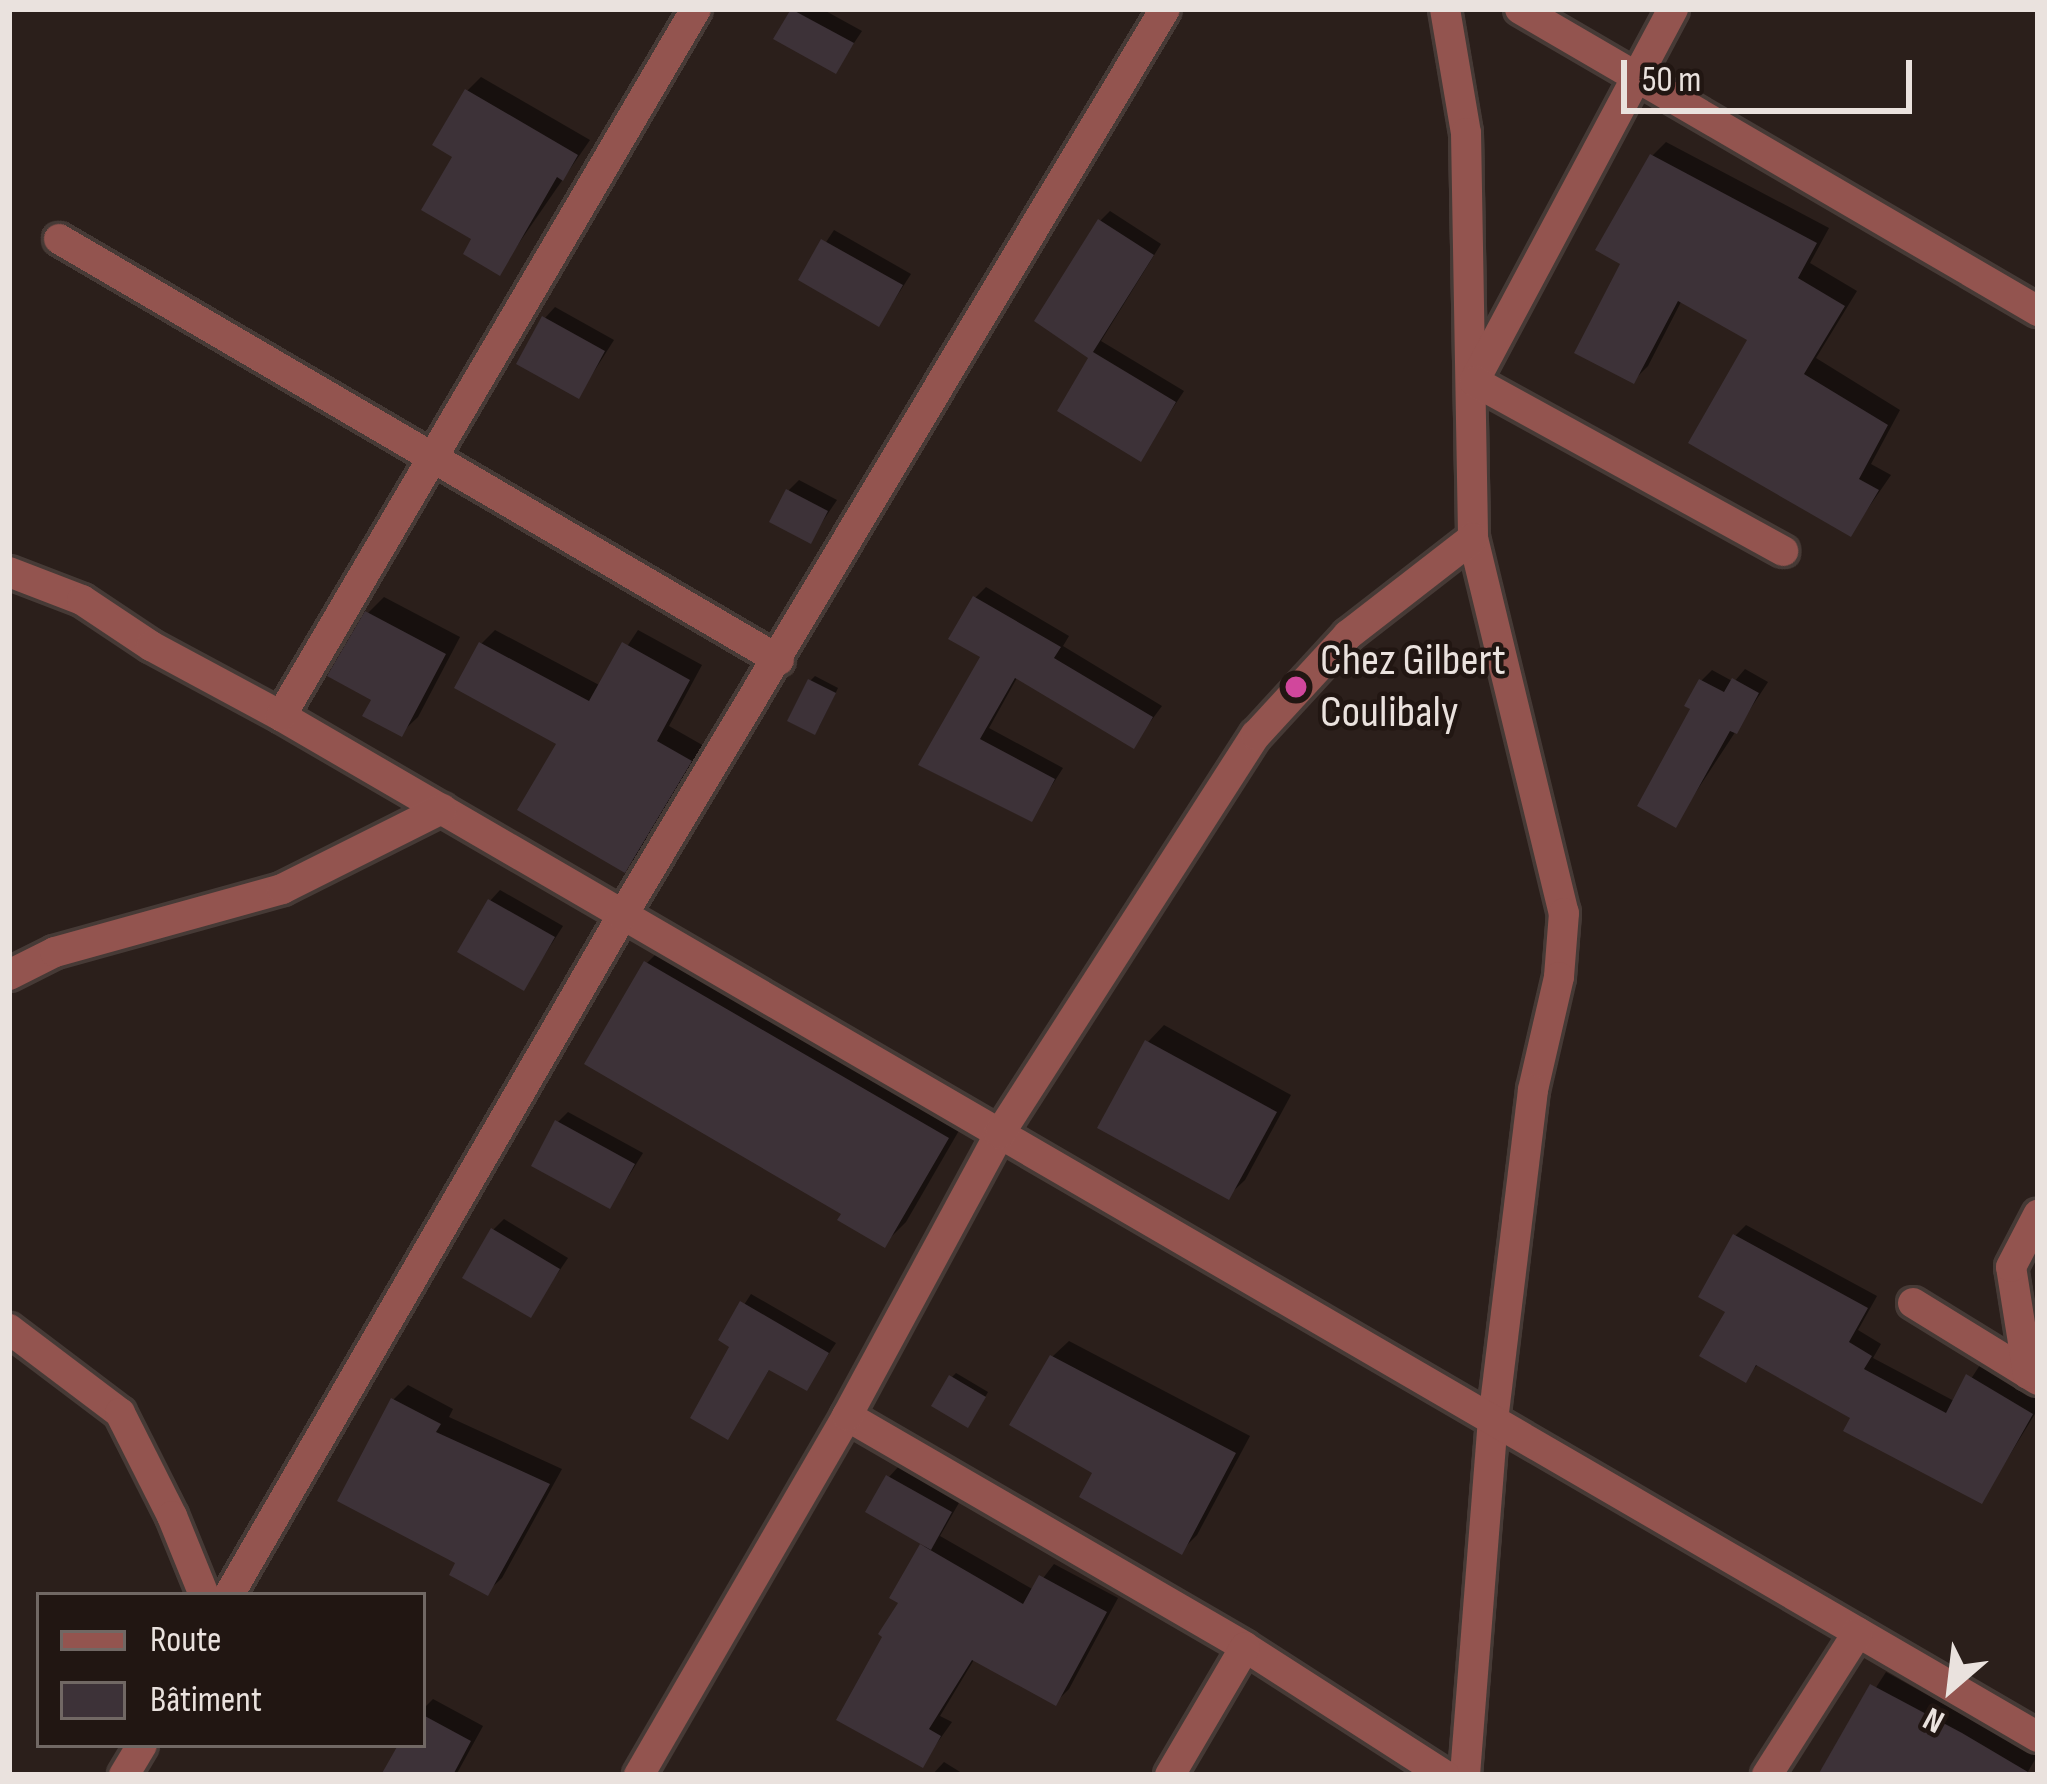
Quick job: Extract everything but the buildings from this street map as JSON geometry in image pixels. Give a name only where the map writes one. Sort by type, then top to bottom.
[{"type":"street","points":[[280,716],[696,9]]},
{"type":"street","points":[[231,1592],[622,916],[1166,9]]},
{"type":"street","points":[[1445,9],[1466,133],[1474,380],[1473,538],[1564,914],[1559,977],[1532,1090],[1492,1419],[1465,1775]]},
{"type":"street","points":[[1520,9],[2038,311]]},
{"type":"street","points":[[1474,380],[1673,9]]},
{"type":"street","points":[[59,239],[779,660]]},
{"type":"street","points":[[1474,380],[1783,550]]},
{"type":"street","points":[[639,1775],[847,1416],[1000,1133],[1256,735],[1348,635],[1473,538]]},
{"type":"street","points":[[9,572],[82,600],[152,646],[442,809],[2038,1737]]},
{"type":"street","points":[[9,976],[55,952],[282,889],[442,809]]},
{"type":"street","points":[[2033,1377],[2011,1267],[2038,1215]]},
{"type":"street","points":[[1913,1303],[2033,1377]]},
{"type":"street","points":[[9,1329],[120,1414],[172,1516],[203,1592]]},
{"type":"street","points":[[847,1416],[1245,1647],[1444,1775]]},
{"type":"street","points":[[1767,1775],[1858,1632]]},
{"type":"street","points":[[1171,1775],[1245,1647]]},
{"type":"street","points":[[124,1775],[140,1748]]},
{"type":"place","name":"Chez Gilbert Coulibaly","points":[[1296,687]]}]
